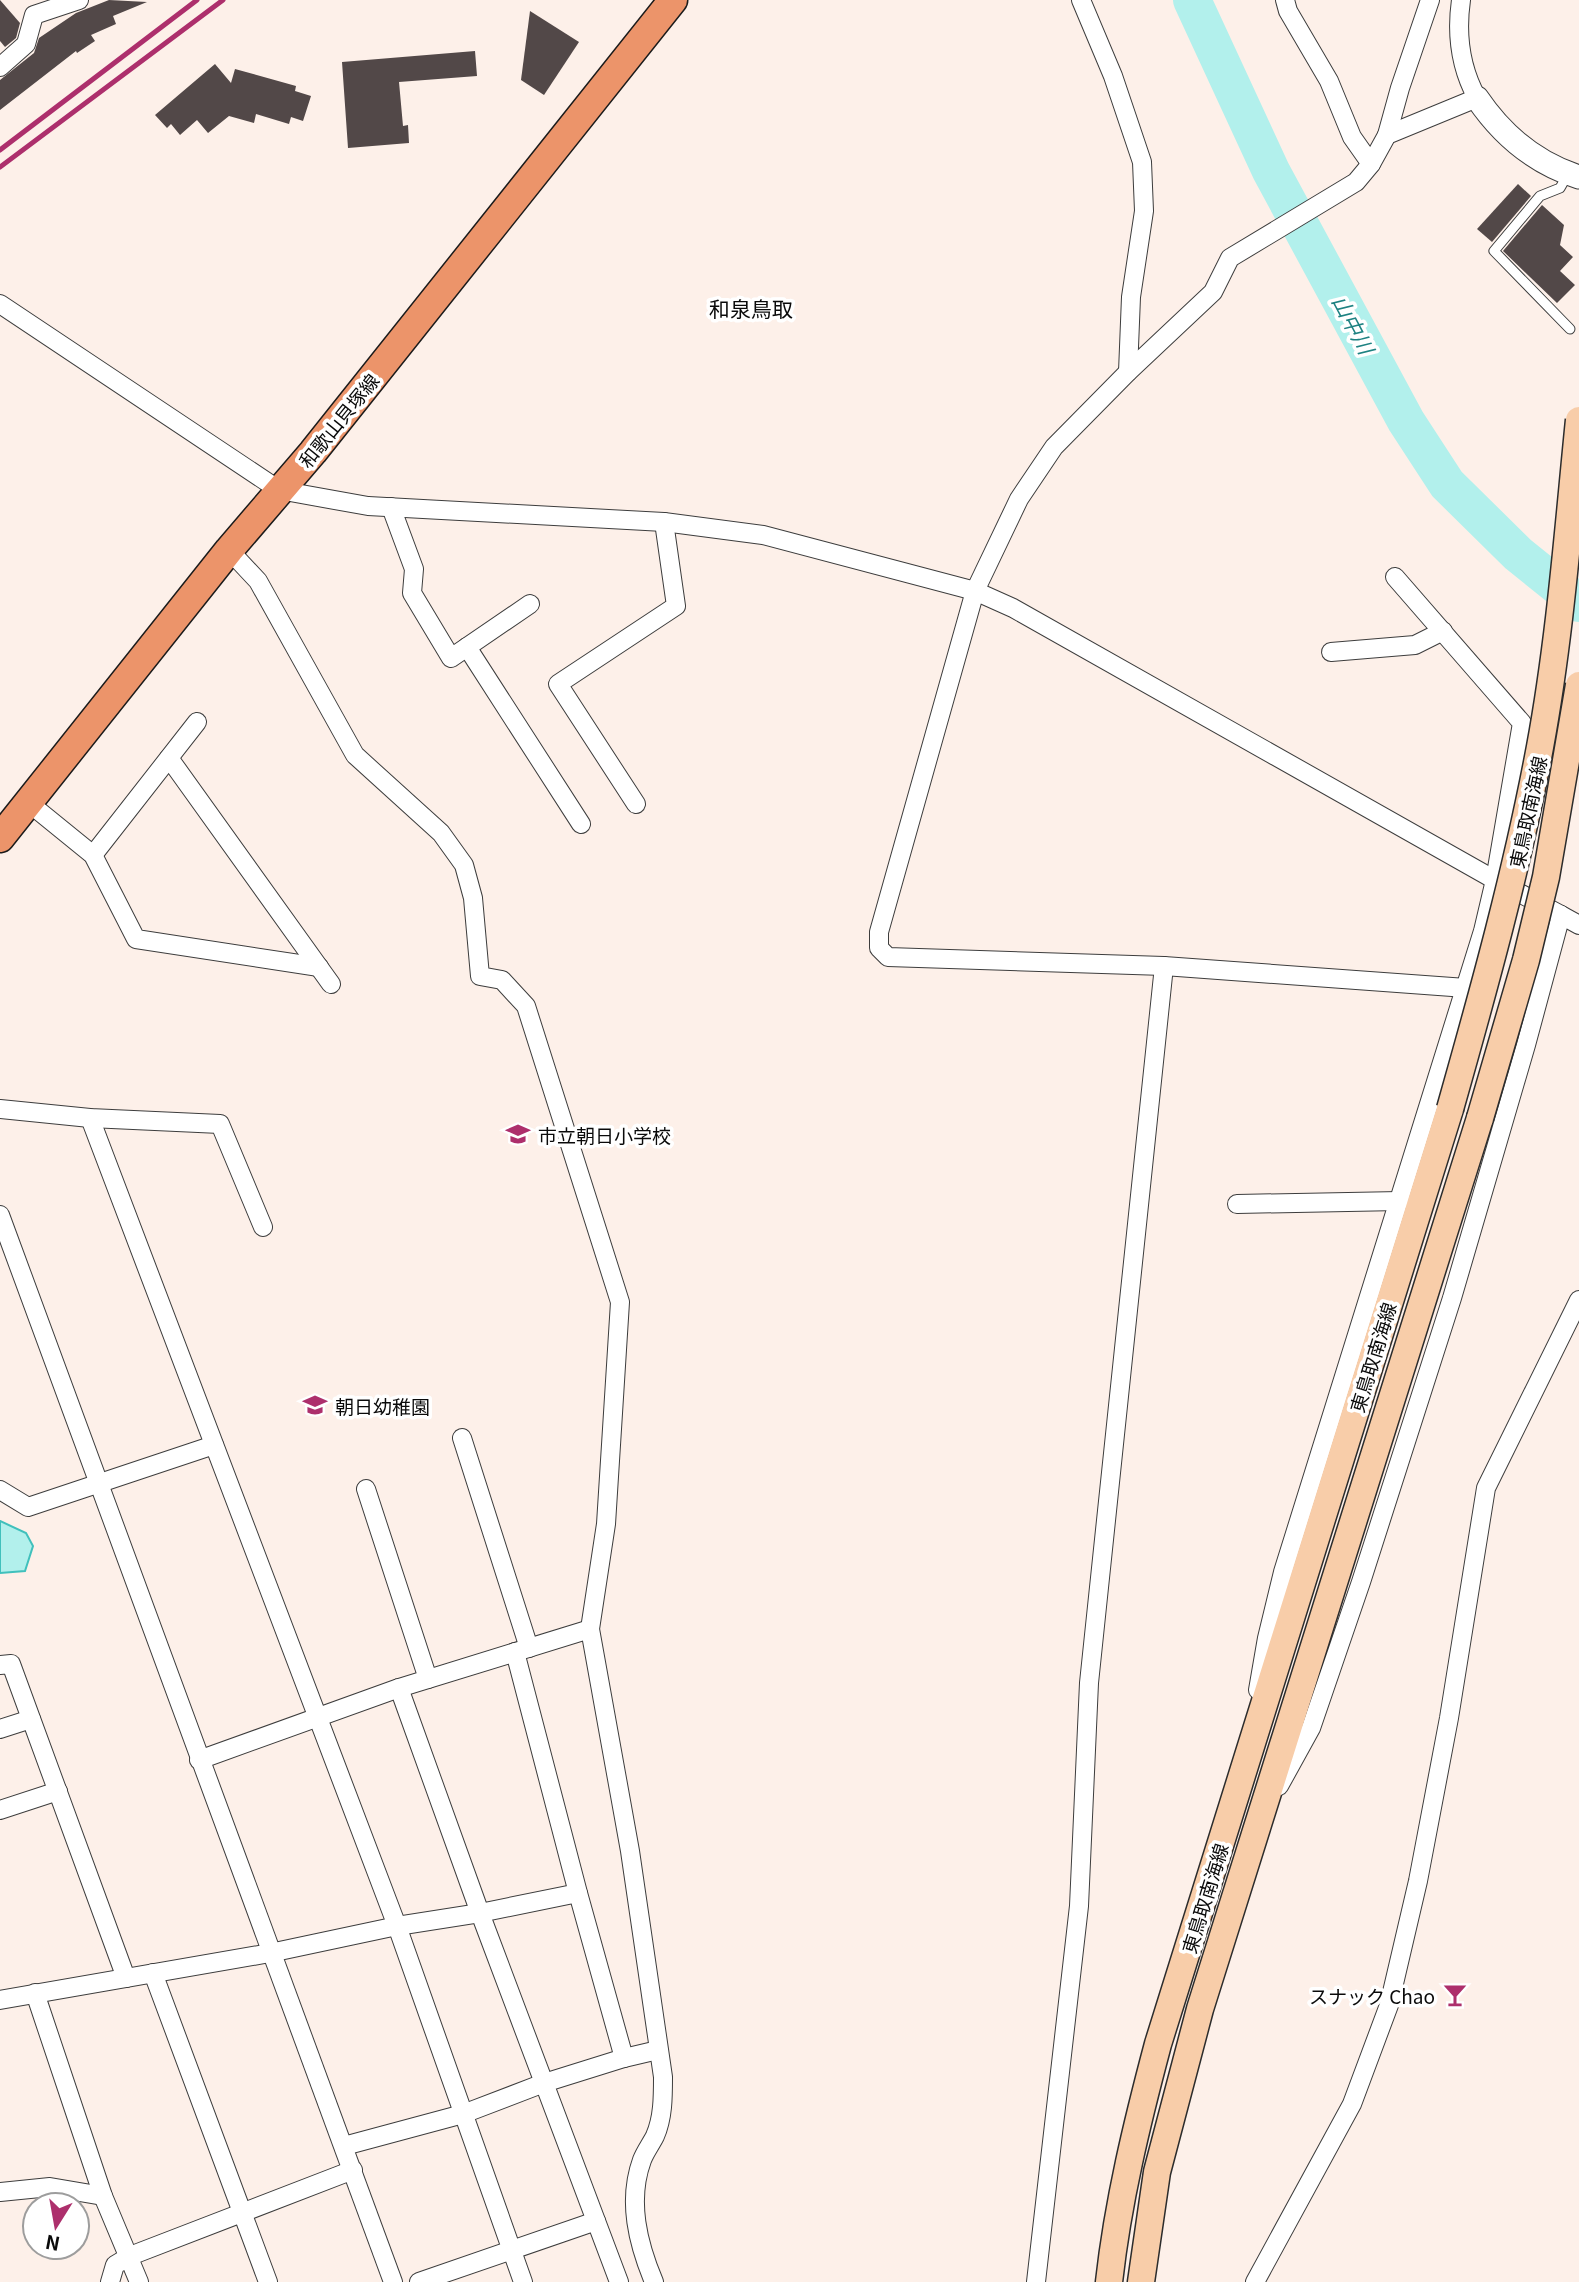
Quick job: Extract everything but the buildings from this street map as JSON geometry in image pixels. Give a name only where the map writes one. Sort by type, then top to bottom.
[{"type":"main road","name":"和歌山貝塚線","points":[[0,838],[229,550],[313,452],[673,0]]},
{"type":"main road","name":"東鳥取南海線","points":[[1109,2282],[1114,2233],[1134,2132],[1158,2044],[1450,1109],[1514,872],[1540,746],[1552,666],[1579,419]]},
{"type":"main road","name":"東鳥取南海線","points":[[1141,2282],[1157,2172],[1200,2009],[1480,1118],[1525,960],[1546,877],[1579,685]]},
{"type":"street","points":[[0,67],[26,44],[34,15],[79,0]]},
{"type":"street","points":[[1081,0],[1113,76],[1142,162],[1144,211],[1131,297],[1128,372]]},
{"type":"street","points":[[1285,0],[1288,11],[1329,80],[1352,137],[1371,164]]},
{"type":"street","points":[[1430,0],[1400,88],[1388,135],[1371,164],[1356,182],[1341,193],[1230,258],[1213,292],[1054,447],[1019,499],[975,591],[879,932],[879,947],[888,957],[1164,965],[1466,988]]},
{"type":"street","points":[[1461,0],[1458,32],[1461,56],[1469,83],[1477,98],[1504,132],[1526,151],[1551,166],[1574,175]]},
{"type":"street","points":[[1388,135],[1477,98]]},
{"type":"street","points":[[0,304],[279,490],[368,506],[664,522],[763,536],[975,591],[1025,615],[1579,925]]},
{"type":"street","points":[[391,507],[414,569],[412,593],[451,657],[530,604]]},
{"type":"street","points":[[636,804],[558,684],[676,606],[664,522]]},
{"type":"street","points":[[229,550],[258,582],[355,755],[441,833],[464,865],[473,898],[480,976],[502,980],[526,1006],[620,1302],[606,1524],[590,1629],[630,1852],[663,2077],[662,2110],[656,2135],[642,2160],[636,2191],[635,2221],[640,2250],[654,2282]]},
{"type":"street","points":[[1244,1769],[1267,1638],[1283,1572],[1483,931],[1495,880],[1522,723],[1395,577]]},
{"type":"street","points":[[1331,652],[1415,645],[1443,631]]},
{"type":"street","points":[[467,647],[581,824]]},
{"type":"street","points":[[93,855],[197,722]]},
{"type":"street","points":[[169,758],[331,984]]},
{"type":"street","points":[[29,803],[93,855],[136,939],[319,967]]},
{"type":"street","points":[[1256,1827],[1311,1728],[1361,1582],[1452,1298],[1561,915]]},
{"type":"street","points":[[1035,2282],[1079,1906],[1089,1683],[1164,965]]},
{"type":"street","points":[[0,1109],[90,1118],[220,1124],[263,1227]]},
{"type":"street","points":[[90,1118],[397,1926],[523,2282]]},
{"type":"street","points":[[1237,1204],[1400,1201]]},
{"type":"street","points":[[0,1215],[393,2282]]},
{"type":"street","points":[[1255,2282],[1352,2104],[1389,2005],[1421,1867],[1486,1488],[1579,1300]]},
{"type":"street","points":[[462,1438],[522,1650],[578,1893],[624,2058]]},
{"type":"street","points":[[0,1489],[28,1507],[214,1445]]},
{"type":"street","points":[[366,1489],[428,1679]]},
{"type":"street","points":[[200,1760],[399,1688],[590,1629]]},
{"type":"street","points":[[0,1665],[11,1664],[126,1978]]},
{"type":"street","points":[[399,1688],[480,1913],[620,2282]]},
{"type":"street","points":[[0,1729],[31,1719]]},
{"type":"street","points":[[0,1810],[58,1791]]},
{"type":"street","points":[[0,2000],[270,1953],[397,1926],[578,1893]]},
{"type":"street","points":[[153,1973],[268,2282]]},
{"type":"street","points":[[35,1993],[103,2196],[139,2282]]},
{"type":"street","points":[[344,2146],[463,2114],[544,2083],[658,2050]]},
{"type":"street","points":[[110,2282],[115,2265],[130,2256],[352,2170]]},
{"type":"street","points":[[0,2192],[50,2187],[103,2196]]},
{"type":"street","points":[[419,2282],[596,2221]]},
{"type":"lane","points":[[1570,329],[1494,251],[1540,196],[1560,188],[1574,175]]},
{"type":"water","points":[[0,1521],[26,1533],[33,1546],[25,1571],[0,1573]]},
{"type":"waterway","name":"山中川","points":[[1192,0],[1271,171],[1406,421],[1447,484],[1518,554],[1579,603]]},
{"type":"railway","points":[[0,150],[197,0]]},
{"type":"railway","points":[[0,167],[223,0]]},
{"type":"place","name":"市立朝日小学校","points":[[518,1134]]},
{"type":"place","name":"朝日幼稚園","points":[[315,1405]]},
{"type":"place","name":"スナック Chao","points":[[1455,1995]]},
{"type":"district","name":"和泉鳥取","points":[[751,308]]}]
